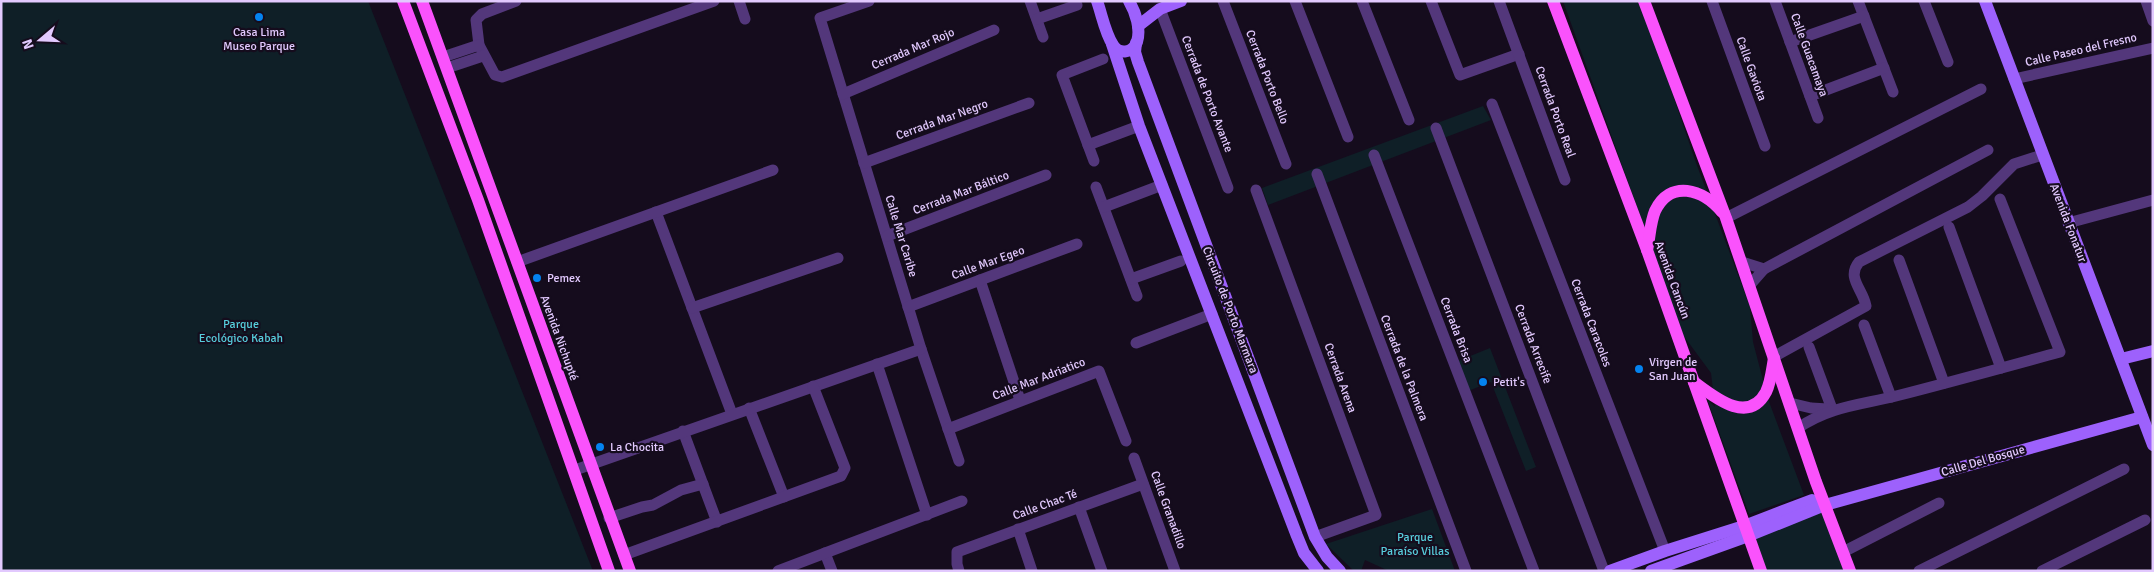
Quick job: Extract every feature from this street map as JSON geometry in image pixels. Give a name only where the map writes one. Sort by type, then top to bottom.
[{"type":"main road","points":[[403,1],[478,200],[575,470],[609,571]]},
{"type":"main road","name":"Avenida Nichupté","points":[[422,1],[609,518],[630,571]]},
{"type":"main road","name":"Avenida Cancún","points":[[1552,1],[1647,250],[1761,571]]},
{"type":"main road","points":[[1644,1],[1742,262],[1798,428],[1850,571]]},
{"type":"main road","points":[[1647,250],[1654,214],[1662,201],[1674,192],[1689,191],[1704,196],[1726,218]]},
{"type":"main road","points":[[478,200],[492,194]]},
{"type":"main road","points":[[1694,382],[1720,401],[1736,407],[1749,406],[1760,400],[1766,392],[1775,356]]},
{"type":"street","points":[[516,1],[482,14],[476,20],[481,50],[495,75],[502,76],[714,1]]},
{"type":"street","points":[[739,1],[745,19]]},
{"type":"street","name":"Calle Mar Caribe","points":[[869,1],[820,18],[921,349],[959,461]]},
{"type":"street","points":[[1030,1],[1043,37]]},
{"type":"street","name":"Circuito de Porto Marmara","points":[[1129,1],[1135,13],[1138,26],[1135,52],[1138,62],[1315,537],[1327,557],[1340,571]]},
{"type":"street","points":[[1138,26],[1158,5],[1181,1]]},
{"type":"street","name":"Cerrada Porto Bello","points":[[1223,1],[1286,164]]},
{"type":"street","points":[[1295,1],[1348,137]]},
{"type":"street","points":[[1362,1],[1408,120]]},
{"type":"street","points":[[1431,1],[1460,74],[1519,54]]},
{"type":"street","name":"Cerrada Porto Real","points":[[1499,1],[1565,180]]},
{"type":"street","name":"Calle Gaviota","points":[[1712,1],[1765,146]]},
{"type":"street","name":"Calle Guacamaya","points":[[1775,1],[1818,118]]},
{"type":"street","points":[[1858,1],[1894,92]]},
{"type":"street","points":[[1924,1],[1948,62]]},
{"type":"street","name":"Avenida Fonatur","points":[[1985,1],[2153,445]]},
{"type":"street","points":[[2146,1],[2153,21]]},
{"type":"street","name":"Circuito de Porto Marmara","points":[[1098,3],[1139,126],[1301,544],[1318,571]]},
{"type":"street","points":[[1037,19],[1077,5]]},
{"type":"street","name":"Cerrada de Porto Avante","points":[[1158,5],[1228,188]]},
{"type":"street","points":[[1790,42],[1864,16]]},
{"type":"street","name":"Cerrada Mar Rojo","points":[[843,94],[994,30]]},
{"type":"street","points":[[1112,44],[1119,51],[1126,52],[1136,44]]},
{"type":"street","name":"Calle Paseo del Fresno","points":[[2014,79],[2153,48]]},
{"type":"street","points":[[445,62],[481,50]]},
{"type":"street","points":[[1094,161],[1062,75],[1103,59]]},
{"type":"street","points":[[1810,96],[1884,68]]},
{"type":"street","points":[[1726,218],[1981,89]]},
{"type":"street","name":"Cerrada Mar Negro","points":[[864,163],[1029,103]]},
{"type":"street","name":"Cerrada Caracoles","points":[[1492,104],[1664,551]]},
{"type":"street","points":[[1088,145],[1139,126]]},
{"type":"street","name":"Cerrada Arrecife","points":[[1436,128],[1604,571]]},
{"type":"street","points":[[1750,285],[1764,269],[1988,150]]},
{"type":"street","name":"Cerrada Brisa","points":[[1374,155],[1534,571]]},
{"type":"street","points":[[1775,356],[1866,306],[1854,277],[1854,268],[1859,262],[1968,207],[1982,196],[2014,164],[2042,155]]},
{"type":"street","points":[[517,262],[773,170]]},
{"type":"street","name":"Cerrada de la Palmera","points":[[1317,174],[1466,571]]},
{"type":"street","name":"Cerrada Mar Báltico","points":[[886,236],[1046,175]]},
{"type":"street","points":[[1104,207],[1162,185]]},
{"type":"street","points":[[1096,187],[1137,296]]},
{"type":"street","name":"Cerrada Arena","points":[[1256,190],[1376,515],[1315,537]]},
{"type":"street","points":[[1798,428],[1812,418],[1832,409],[1944,384],[2060,352],[2000,199]]},
{"type":"street","points":[[2068,223],[2153,200]]},
{"type":"street","points":[[656,212],[732,414]]},
{"type":"street","points":[[1949,227],[2001,368]]},
{"type":"street","name":"Calle Mar Egeo","points":[[908,307],[1077,244]]},
{"type":"street","points":[[692,308],[838,258]]},
{"type":"street","points":[[1899,260],[1944,384]]},
{"type":"street","points":[[1131,280],[1182,261]]},
{"type":"street","points":[[1742,262],[1764,269]]},
{"type":"street","points":[[980,280],[1020,400]]},
{"type":"street","points":[[1136,343],[1212,314]]},
{"type":"street","points":[[1864,325],[1891,397]]},
{"type":"street","points":[[1809,347],[1832,409]]},
{"type":"street","points":[[575,470],[921,349]]},
{"type":"street","points":[[2121,359],[2153,351]]},
{"type":"street","points":[[877,364],[927,515]]},
{"type":"street","name":"Calle Mar Adriatico","points":[[948,429],[1099,371],[1126,441]]},
{"type":"street","points":[[624,555],[841,476],[845,472],[845,468],[813,386]]},
{"type":"street","points":[[1790,403],[1810,408],[1832,409]]},
{"type":"street","points":[[749,408],[784,497]]},
{"type":"street","name":"Calle Del Bosque","points":[[1610,571],[1664,551],[1746,531],[1825,505],[2142,417]]},
{"type":"street","points":[[683,431],[717,522]]},
{"type":"street","name":"Calle Granadillo","points":[[1134,458],[1175,571]]},
{"type":"street","points":[[1919,571],[2124,469]]},
{"type":"street","points":[[609,518],[653,505],[681,490],[703,484]]},
{"type":"street","name":"Calle Chac Té","points":[[959,571],[957,552],[1143,484]]},
{"type":"street","points":[[778,571],[962,501]]},
{"type":"street","points":[[1843,552],[1939,504]]},
{"type":"street","points":[[1079,506],[1102,571]]},
{"type":"street","points":[[2042,571],[2146,520]]},
{"type":"street","points":[[1018,529],[1032,571]]},
{"type":"street","name":"Calle Del Bosque","points":[[1651,571],[1746,531]]},
{"type":"street","points":[[825,553],[832,571]]},
{"type":"green space","name":"Parque Ecológico Kabah","points":[[1,1],[368,1],[593,571],[1,571]]},
{"type":"green space","points":[[1563,1],[1641,1],[1696,163],[1750,307],[1753,342],[1768,399],[1804,495],[1749,514],[1707,399],[1715,407],[1711,373],[1683,335]]},
{"type":"green space","points":[[1483,106],[1491,120],[1268,205],[1262,188]]},
{"type":"green space","points":[[1490,348],[1536,467],[1526,471],[1491,382],[1468,391],[1458,361]]},
{"type":"green space","points":[[1825,505],[1850,571],[1761,571],[1748,536]]},
{"type":"green space","name":"Parque Paraíso Villas","points":[[1432,509],[1455,571],[1389,571],[1365,560],[1361,571],[1354,571],[1326,544]]},
{"type":"place","name":"Casa Lima Museo Parque","points":[[259,17]]},
{"type":"place","name":"Pemex","points":[[537,278]]},
{"type":"place","name":"Virgen de San Juan","points":[[1639,369]]},
{"type":"place","name":"Petit's","points":[[1483,382]]},
{"type":"place","name":"La Chocita","points":[[600,447]]}]
